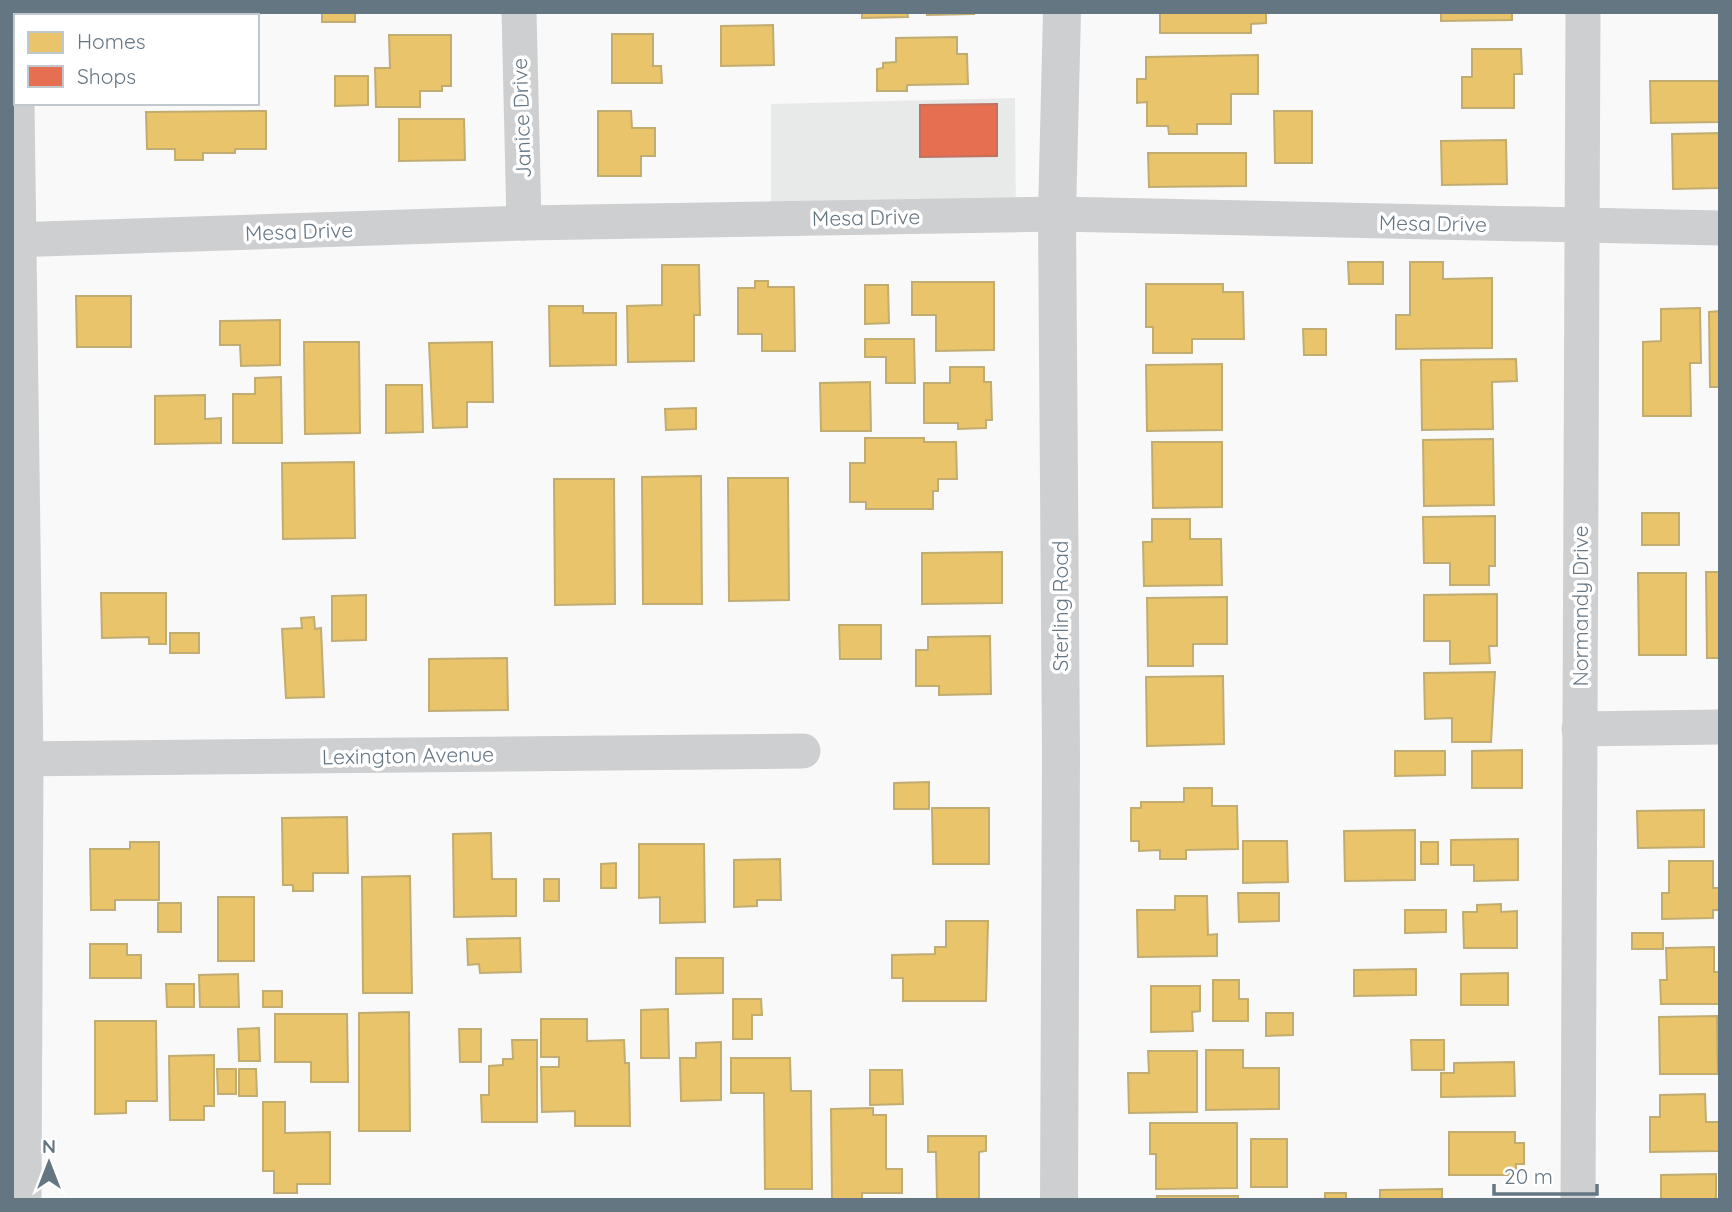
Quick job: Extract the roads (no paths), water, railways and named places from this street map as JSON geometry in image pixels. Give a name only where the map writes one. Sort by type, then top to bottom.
[{"type":"street","name":"Janice Drive","points":[[519,12],[524,223]]},
{"type":"street","name":"Sterling Road","points":[[1059,1200],[1061,743],[1057,214],[1062,12]]},
{"type":"street","name":"Normandy Drive","points":[[1577,1200],[1583,12]]},
{"type":"street","points":[[17,105],[14,240],[24,1200]]},
{"type":"street","name":"Mesa Drive","points":[[14,240],[524,223],[1057,214],[1720,228]]},
{"type":"street","points":[[1579,729],[1720,727]]},
{"type":"street","name":"Lexington Avenue","points":[[19,759],[803,751]]}]
